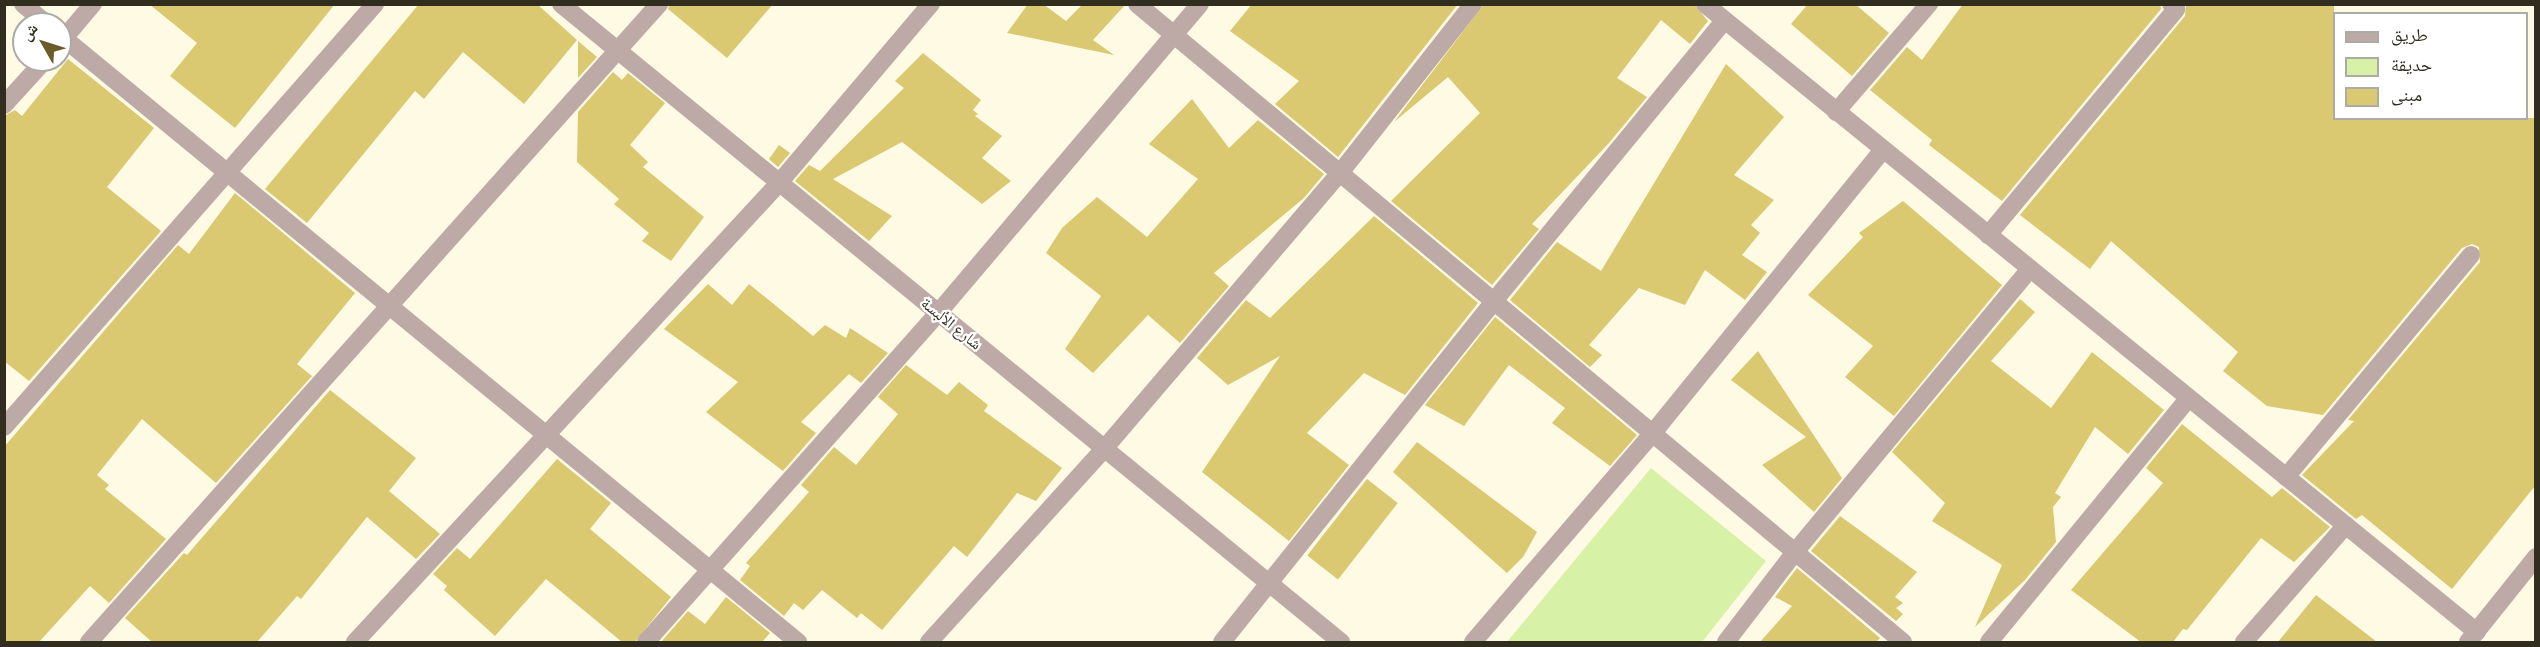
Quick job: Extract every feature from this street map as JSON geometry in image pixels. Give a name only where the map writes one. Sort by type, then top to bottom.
[{"type":"street","points":[[72,27],[93,4]]},
{"type":"street","points":[[4,427],[229,174],[375,4]]},
{"type":"street","name":"شارع الألبسة","points":[[561,4],[1341,642]]},
{"type":"street","points":[[89,642],[392,308],[659,4]]},
{"type":"street","points":[[355,642],[779,183],[931,4]]},
{"type":"street","points":[[1137,4],[1903,642]]},
{"type":"street","points":[[646,642],[938,313],[1200,4]]},
{"type":"street","points":[[929,642],[1104,449],[1340,173],[1473,4]]},
{"type":"street","points":[[1705,4],[2346,525],[2473,637],[2535,557]]},
{"type":"street","points":[[1836,112],[1929,4]]},
{"type":"street","points":[[1988,235],[2176,9],[2171,4]]},
{"type":"street","points":[[1222,642],[1270,585],[1494,302],[1724,21]]},
{"type":"street","points":[[72,48],[229,174],[798,642]]},
{"type":"street","points":[[4,105],[34,72]]},
{"type":"street","points":[[1473,642],[1652,434],[1883,150]]},
{"type":"street","points":[[2286,477],[2471,255]]},
{"type":"street","points":[[1726,642],[1795,552],[2030,269]]},
{"type":"street","points":[[1989,642],[2189,398]]},
{"type":"street","points":[[2244,642],[2346,525]]},
{"type":"green space","points":[[1651,468],[1766,561],[1702,642],[1507,642]]},
{"type":"building","points":[[149,4],[335,4],[235,128],[170,76],[197,43]]},
{"type":"building","points":[[419,4],[537,4],[577,40],[524,104],[463,52],[424,99],[415,91],[307,223],[265,189]]},
{"type":"building","points":[[670,4],[773,4],[727,58],[668,9]]},
{"type":"building","points":[[1028,4],[1043,4],[1066,21],[1083,4],[1126,4],[1093,40],[1114,55],[1007,33]]},
{"type":"building","points":[[1252,4],[1458,4],[1338,157],[1275,104],[1299,81],[1230,31]]},
{"type":"building","points":[[1484,4],[1694,4],[1708,21],[1690,44],[1661,20],[1617,78],[1647,97],[1609,143],[1532,224],[1539,229],[1492,285],[1391,201],[1480,113],[1448,77],[1394,122]]},
{"type":"building","points":[[1808,4],[1855,4],[1889,33],[1852,76],[1791,24]]},
{"type":"building","points":[[1963,4],[2160,4],[2161,9],[2002,201],[1929,145],[1932,140],[1870,90],[1907,47],[1922,60]]},
{"type":"building","points":[[2186,4],[2334,4],[2333,120],[2528,120],[2528,118],[2535,118],[2535,486],[2452,589],[2362,515],[2356,519],[2302,475],[2354,421],[2348,420],[2480,262],[2479,247],[2472,244],[2462,248],[2323,415],[2267,406],[2223,371],[2238,352],[2111,241],[2090,269],[2020,215],[2185,16]]},
{"type":"building","points":[[578,41],[597,57],[578,78]]},
{"type":"building","points":[[923,53],[981,100],[973,110],[978,114],[975,116],[1002,136],[982,158],[1011,181],[982,204],[902,142],[833,179],[892,216],[869,241],[795,181],[809,165],[820,171],[904,88],[895,81]]},
{"type":"building","points":[[72,62],[154,128],[107,187],[161,231],[29,381],[4,361],[4,116],[15,110],[22,116],[58,72],[72,72]]},
{"type":"building","points":[[1726,64],[1784,117],[1734,175],[1774,200],[1751,225],[1760,233],[1742,255],[1767,272],[1745,300],[1705,270],[1685,305],[1639,288],[1589,345],[1602,355],[1590,367],[1510,300],[1557,242],[1601,271]]},
{"type":"building","points":[[613,72],[622,80],[628,73],[665,103],[630,145],[648,162],[643,167],[704,217],[671,261],[642,241],[649,233],[614,204],[619,199],[577,162],[578,112]]},
{"type":"building","points":[[1192,99],[1229,148],[1258,120],[1324,174],[1304,198],[1214,273],[1229,286],[1180,343],[1148,315],[1093,373],[1065,349],[1101,296],[1046,253],[1062,228],[1097,197],[1147,237],[1198,179],[1149,144]]},
{"type":"building","points":[[779,145],[790,153],[778,167],[769,159]]},
{"type":"building","points":[[235,193],[355,293],[297,364],[312,376],[216,483],[142,419],[97,475],[109,485],[105,489],[166,539],[109,603],[90,586],[39,642],[4,642],[4,447],[178,245],[189,254]]},
{"type":"building","points":[[1903,201],[2002,285],[1894,416],[1845,377],[1873,346],[1808,295],[1863,237],[1859,233]]},
{"type":"building","points":[[1374,216],[1478,303],[1405,395],[1364,373],[1307,433],[1349,465],[1289,541],[1202,472],[1280,356],[1228,385],[1197,358],[1246,300],[1270,318]]},
{"type":"building","points":[[708,284],[732,305],[749,284],[813,336],[825,325],[846,338],[850,328],[888,353],[861,383],[849,374],[801,422],[816,433],[783,471],[706,412],[738,382],[664,329]]},
{"type":"building","points":[[2020,299],[2035,312],[1991,361],[2051,408],[2092,352],[2164,410],[2128,454],[2095,427],[2055,493],[2061,497],[2053,507],[2056,542],[2025,580],[1975,627],[2002,565],[1932,521],[1945,503],[1892,452]]},
{"type":"building","points":[[1495,317],[1637,435],[1610,466],[1552,423],[1565,408],[1509,365],[1464,426],[1425,405]]},
{"type":"building","points":[[1758,351],[1842,478],[1814,512],[1762,465],[1806,437],[1731,380]]},
{"type":"building","points":[[906,365],[947,395],[959,382],[988,405],[984,411],[1062,468],[1036,501],[1017,493],[967,557],[954,546],[882,630],[861,613],[857,618],[822,590],[803,610],[794,603],[784,616],[740,580],[750,566],[746,563],[809,492],[801,485],[834,447],[856,465],[898,414],[878,397]]},
{"type":"building","points":[[330,390],[416,458],[389,491],[440,534],[416,559],[367,517],[301,599],[297,596],[257,642],[152,642],[125,618],[184,553],[187,555]]},
{"type":"building","points":[[2182,424],[2272,497],[2282,488],[2330,527],[2294,562],[2261,538],[2187,630],[2183,629],[2173,642],[2141,642],[2071,590],[2163,483],[2146,468]]},
{"type":"building","points":[[1417,442],[1537,532],[1523,557],[1507,573],[1393,472]]},
{"type":"building","points":[[557,459],[611,503],[590,529],[671,597],[635,642],[622,642],[546,579],[495,636],[444,590],[447,586],[433,574],[457,548],[470,559]]},
{"type":"building","points":[[1367,479],[1398,503],[1338,579],[1307,555]]},
{"type":"building","points":[[1840,516],[1917,572],[1895,597],[1903,603],[1896,608],[1903,614],[1896,621],[1811,551]]},
{"type":"building","points":[[1797,568],[1880,638],[1876,642],[1760,642],[1792,606],[1775,597]]},
{"type":"building","points":[[2316,595],[2377,642],[2278,642]]},
{"type":"building","points":[[726,597],[770,633],[762,642],[661,642],[688,611],[705,624]]}]
